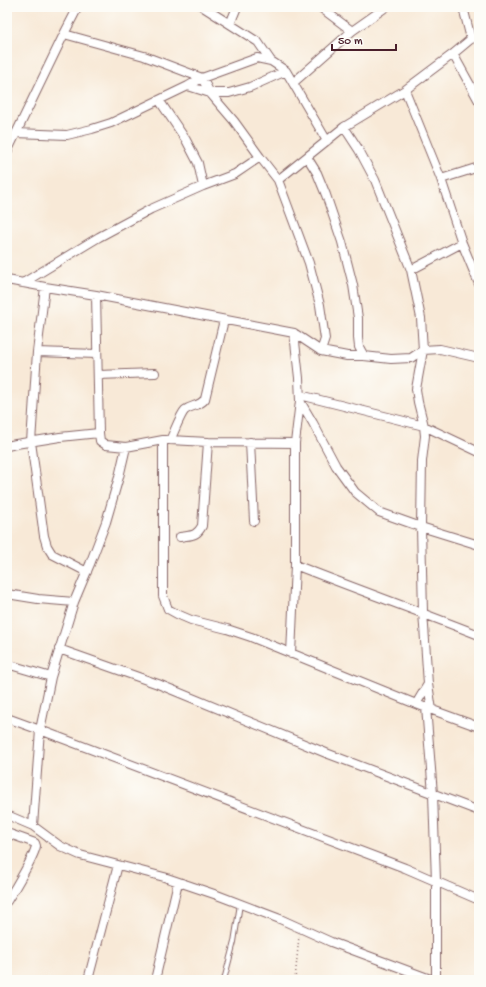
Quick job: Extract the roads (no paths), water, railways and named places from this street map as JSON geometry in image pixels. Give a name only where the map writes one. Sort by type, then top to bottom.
[{"type":"street","points":[[7,152],[78,7]]},
{"type":"street","points":[[203,7],[258,42],[271,61],[286,71],[327,141]]},
{"type":"street","points":[[230,24],[237,7]]},
{"type":"street","points":[[320,7],[352,30]]},
{"type":"street","points":[[293,83],[352,30],[386,7]]},
{"type":"street","points":[[278,180],[344,127],[405,90],[475,38],[464,7]]},
{"type":"street","points":[[64,34],[144,56],[202,78],[210,93],[234,121],[278,180],[309,263],[320,305],[325,340],[321,350]]},
{"type":"street","points":[[453,54],[479,101]]},
{"type":"street","points":[[16,133],[67,135],[92,129],[111,123],[202,78],[256,58],[271,61]]},
{"type":"street","points":[[188,86],[210,93],[230,93],[250,87],[286,71]]},
{"type":"street","points":[[405,90],[441,179],[462,243],[479,284]]},
{"type":"street","points":[[159,100],[186,140],[198,163],[203,186]]},
{"type":"street","points":[[344,127],[359,150],[375,180],[411,270],[421,318],[422,350],[416,389],[425,436],[422,461],[421,527],[423,612],[428,684],[436,881],[436,980]]},
{"type":"street","points":[[23,283],[99,237],[151,209],[203,186],[235,174],[260,157]]},
{"type":"street","points":[[307,157],[317,173],[342,242],[353,285],[358,318],[359,347],[364,356]]},
{"type":"street","points":[[441,179],[479,167]]},
{"type":"street","points":[[411,270],[462,243]]},
{"type":"street","points":[[7,280],[96,295],[294,333],[321,350],[347,356],[391,359],[411,358],[422,350],[440,348],[479,358]]},
{"type":"street","points":[[45,287],[37,352],[31,442],[44,536],[47,546],[52,554],[87,572]]},
{"type":"street","points":[[96,295],[99,432],[100,441],[103,444],[126,448],[167,440],[295,443]]},
{"type":"street","points":[[224,320],[205,400],[203,403],[186,410],[182,414],[167,440],[163,596],[168,609],[191,620],[251,637],[416,704],[479,727]]},
{"type":"street","points":[[291,654],[295,565],[295,443],[300,398],[294,333]]},
{"type":"street","points":[[37,352],[97,354]]},
{"type":"street","points":[[98,375],[155,373]]},
{"type":"street","points":[[300,398],[424,426],[479,452]]},
{"type":"street","points":[[300,398],[336,466],[354,492],[379,512],[479,545]]},
{"type":"street","points":[[7,446],[60,436],[99,432]]},
{"type":"street","points":[[180,537],[195,535],[202,526],[208,442]]},
{"type":"street","points":[[250,442],[254,521]]},
{"type":"street","points":[[33,826],[40,730],[51,677],[74,602],[106,522],[126,448]]},
{"type":"street","points":[[295,565],[371,595],[423,612],[479,635]]},
{"type":"street","points":[[7,594],[38,599],[74,602]]},
{"type":"street","points":[[59,649],[158,684],[326,753],[479,811]]},
{"type":"street","points":[[7,664],[51,677]]},
{"type":"street","points":[[416,704],[428,684]]},
{"type":"street","points":[[7,718],[405,868],[479,900]]},
{"type":"street","points":[[7,815],[33,826],[60,846],[80,855],[138,870],[240,903],[331,942],[432,980]]},
{"type":"street","points":[[7,833],[34,843],[36,848],[7,901]]},
{"type":"street","points":[[88,980],[118,865]]},
{"type":"street","points":[[155,980],[178,882]]},
{"type":"lane","points":[[224,980],[234,942],[240,903]]}]
